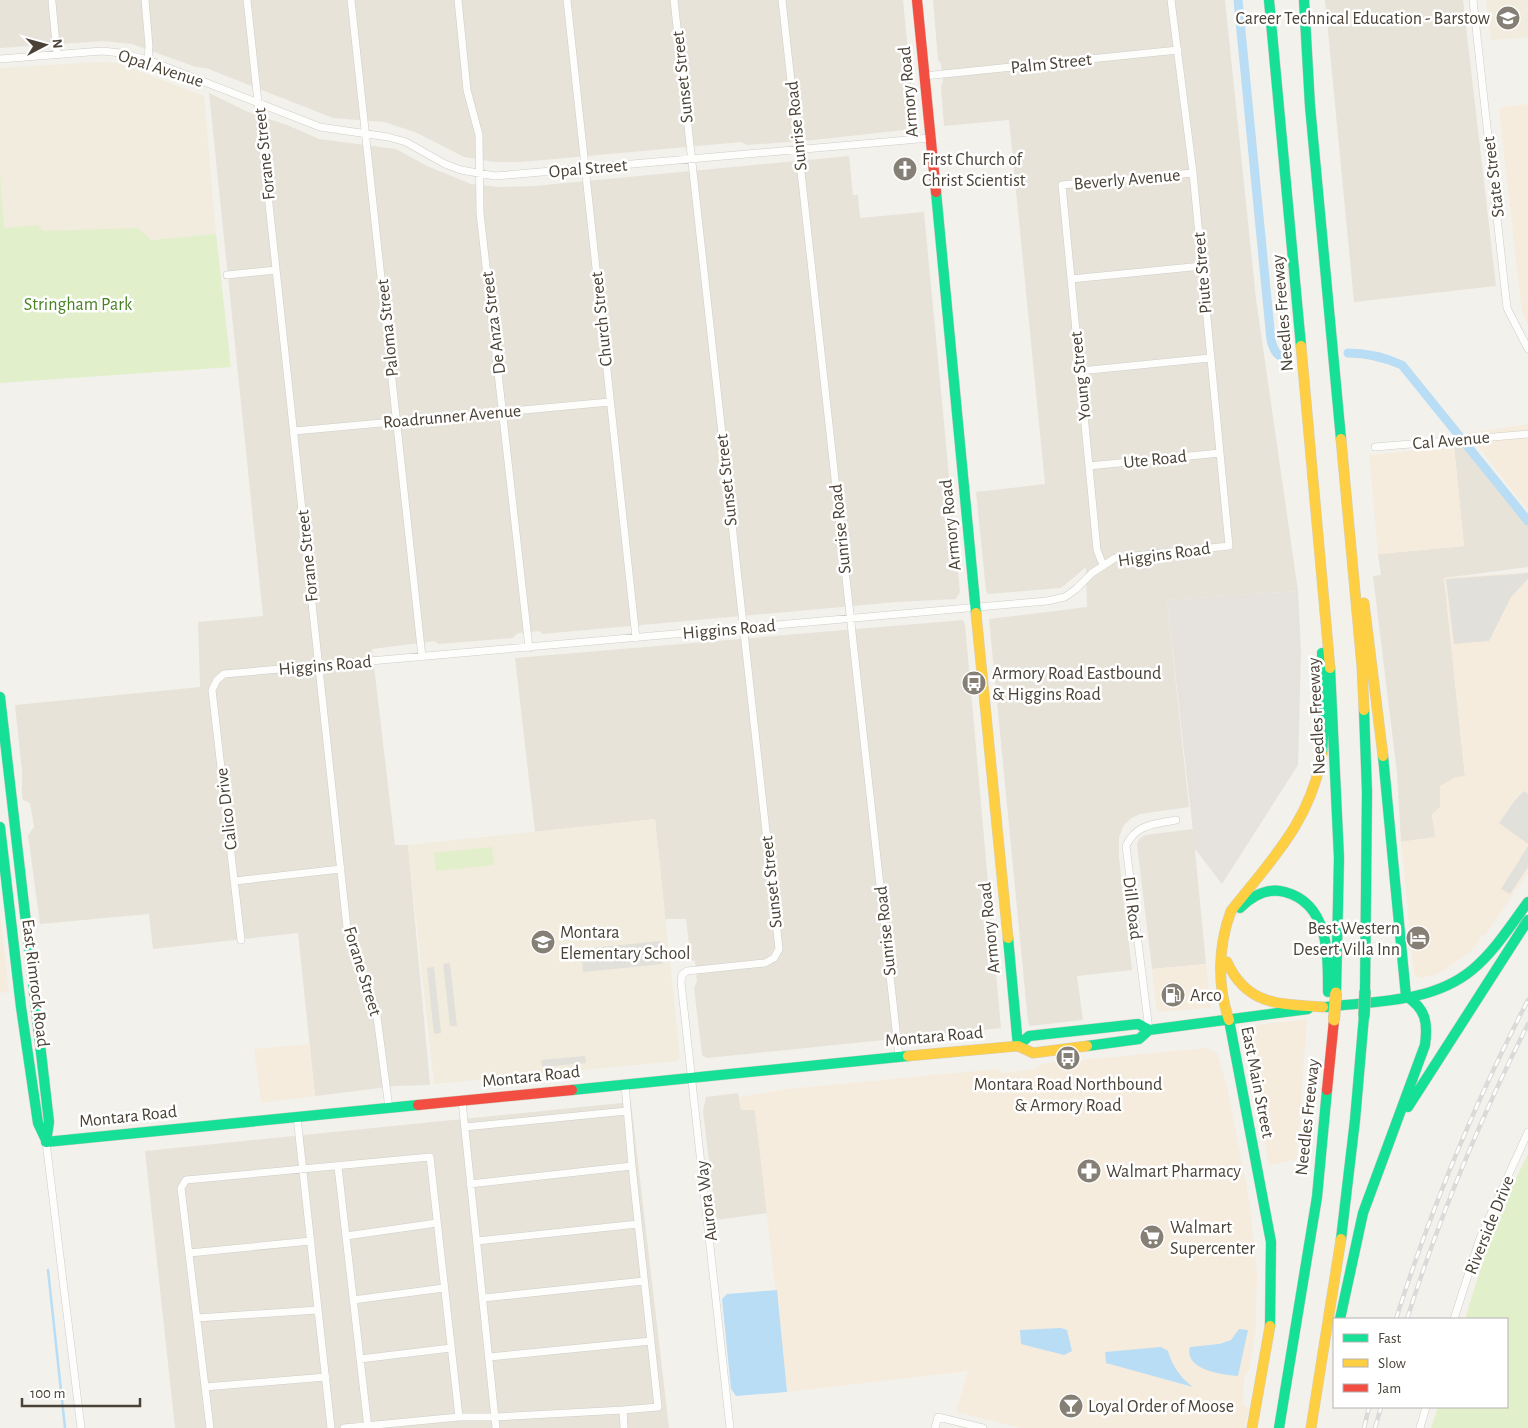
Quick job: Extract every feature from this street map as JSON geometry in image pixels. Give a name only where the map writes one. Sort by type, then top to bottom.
[{"type":"main road","name":"Armory Road","points":[[916,0],[1018,1046]]},
{"type":"main road","name":"Needles Freeway","points":[[1269,0],[1320,538],[1337,771],[1339,858],[1326,1111],[1310,1241],[1279,1428]]},
{"type":"main road","points":[[1304,0],[1310,106],[1357,609],[1364,724],[1368,862],[1364,1016],[1356,1126],[1348,1196],[1312,1428]]},
{"type":"main road","points":[[1340,1318],[1363,1213],[1425,1045],[1428,1026],[1425,1013],[1419,1004],[1406,996],[1368,630],[1344,474]]},
{"type":"main road","points":[[1229,1020],[1224,1010],[1220,958],[1224,926],[1231,911],[1296,825],[1308,806],[1319,771],[1323,702],[1320,538]]},
{"type":"main road","name":"East Rimrock Road","points":[[0,697],[48,1122],[46,1142]]},
{"type":"main road","name":"East Rimrock Road","points":[[0,827],[21,1007],[38,1123],[46,1142]]},
{"type":"main road","points":[[1229,1020],[1228,935],[1239,909],[1247,900],[1259,893],[1272,890],[1284,891],[1308,903],[1319,919],[1326,947],[1332,994]]},
{"type":"main road","name":"East Main Street","points":[[1252,1428],[1270,1328],[1271,1242],[1229,1020],[1428,994],[1451,984],[1472,970],[1496,944],[1528,902]]},
{"type":"main road","points":[[1395,1128],[1528,920]]},
{"type":"main road","points":[[1227,962],[1235,981],[1254,996],[1279,1003],[1323,1007]]},
{"type":"main road","name":"Montara Road","points":[[46,1142],[1018,1046],[1033,1053],[1139,1039],[1149,1030],[1229,1020]]},
{"type":"main road","name":"Montara Road","points":[[1018,1046],[1029,1036],[1138,1024],[1149,1030]]},
{"type":"main road","points":[[1312,1428],[1333,1347]]},
{"type":"street","points":[[145,0],[149,46],[148,60]]},
{"type":"street","name":"Forane Street","points":[[247,0],[347,928],[376,1009],[389,1108]]},
{"type":"street","name":"Paloma Street","points":[[351,0],[422,657]]},
{"type":"street","name":"De Anza Street","points":[[458,0],[467,90],[479,136],[480,213],[529,648]]},
{"type":"street","name":"Church Street","points":[[567,0],[636,638]]},
{"type":"street","name":"Sunset Street","points":[[674,0],[778,949],[774,958],[765,963],[687,971],[682,975]]},
{"type":"street","name":"Sunrise Road","points":[[782,0],[899,1057]]},
{"type":"street","name":"Piute Street","points":[[1171,0],[1193,174],[1228,546]]},
{"type":"street","name":"State Street","points":[[1473,0],[1508,308],[1528,349]]},
{"type":"street","points":[[52,2],[57,54]]},
{"type":"street","name":"Palm Street","points":[[924,76],[1178,50]]},
{"type":"street","name":"Opal Avenue","points":[[0,59],[102,51],[122,53],[148,60],[258,103]]},
{"type":"street","name":"Opal Street","points":[[258,103],[320,127],[406,142],[445,164],[479,174],[512,176],[930,138]]},
{"type":"street","name":"Beverly Avenue","points":[[1062,185],[1193,174]]},
{"type":"street","name":"Young Street","points":[[1062,185],[1097,550],[1104,565]]},
{"type":"street","points":[[1071,279],[1202,266]]},
{"type":"street","points":[[227,275],[276,270]]},
{"type":"street","points":[[1080,371],[1210,358]]},
{"type":"street","name":"Roadrunner Avenue","points":[[294,431],[610,402]]},
{"type":"street","name":"Cal Avenue","points":[[1375,447],[1528,434]]},
{"type":"street","name":"Ute Road","points":[[1089,466],[1220,453]]},
{"type":"street","name":"Higgins Road","points":[[216,680],[224,674],[318,665],[529,648],[742,627],[1047,601],[1065,597],[1104,565],[1125,556],[1228,546]]},
{"type":"street","name":"Calico Drive","points":[[216,680],[212,690],[241,940]]},
{"type":"street","name":"Dill Road","points":[[1149,1030],[1126,846],[1132,834],[1150,825],[1176,820]]},
{"type":"street","points":[[235,881],[341,869]]},
{"type":"street","name":"Aurora Way","points":[[682,975],[680,982],[730,1428]]},
{"type":"street","points":[[344,1428],[459,1417],[495,1417],[658,1407],[625,1084]]},
{"type":"street","points":[[462,1100],[496,1428]]},
{"type":"street","points":[[464,1128],[627,1111]]},
{"type":"street","points":[[297,1117],[332,1428]]},
{"type":"street","name":"Riverside Drive","points":[[1454,1318],[1480,1238],[1528,1132]]},
{"type":"street","name":"East Rimrock Road","points":[[46,1142],[81,1428]]},
{"type":"street","points":[[210,1428],[181,1188],[186,1180],[430,1157],[459,1417]]},
{"type":"street","points":[[338,1166],[368,1427]]},
{"type":"street","points":[[470,1184],[632,1166]]},
{"type":"street","points":[[346,1236],[437,1223]]},
{"type":"street","points":[[477,1241],[638,1224]]},
{"type":"street","points":[[189,1253],[311,1241]]},
{"type":"street","points":[[482,1298],[644,1281]]},
{"type":"street","points":[[353,1300],[444,1288]]},
{"type":"street","points":[[197,1318],[318,1310]]},
{"type":"street","points":[[489,1357],[651,1341]]},
{"type":"street","points":[[360,1359],[451,1348]]},
{"type":"street","points":[[205,1387],[326,1377]]},
{"type":"street","points":[[1420,1428],[1426,1408]]},
{"type":"street","points":[[623,1410],[624,1428]]},
{"type":"street","points":[[935,1428],[938,1417],[983,1428]]},
{"type":"shaded area","points":[[0,0],[903,0],[915,123],[913,129],[814,140],[747,145],[741,142],[521,162],[495,162],[464,157],[415,132],[384,122],[333,118],[206,68],[196,67],[132,44],[103,41],[0,48]]},
{"type":"shaded area","points":[[933,0],[1225,0],[1256,299],[1298,591],[1167,600],[1189,807],[1140,814],[1130,819],[1124,825],[1119,837],[1119,857],[1132,970],[1077,976],[1083,1020],[1030,1026],[1028,1022],[989,619],[1087,607],[1086,567],[1061,588],[988,594],[986,591],[976,492],[1045,484],[1009,120],[944,126],[941,87],[943,82],[941,64],[938,60]]},
{"type":"shaded area","points":[[1325,0],[1463,0],[1496,286],[1354,302]]},
{"type":"shaded area","name":"Career Technical Education - Barstow","points":[[1486,0],[1528,0],[1528,37],[1491,40]]},
{"type":"shaded area","points":[[99,62],[118,63],[204,96],[216,234],[151,240],[42,231],[38,225],[4,228],[0,170],[0,68]]},
{"type":"shaded area","points":[[209,93],[248,112],[287,125],[319,139],[396,149],[427,166],[471,184],[500,187],[534,186],[849,156],[853,195],[858,195],[860,218],[924,212],[960,592],[956,599],[897,602],[542,634],[540,631],[518,633],[513,638],[438,644],[435,641],[372,649],[395,845],[408,845],[430,1085],[396,1086],[315,1096],[298,933],[153,949],[149,914],[40,924],[28,835],[34,827],[30,803],[23,800],[22,796],[22,772],[15,705],[200,687],[198,622],[263,616]]},
{"type":"shaded area","points":[[1528,104],[1528,326],[1522,312],[1499,110],[1501,107]]},
{"type":"shaded area","points":[[1528,424],[1528,511],[1468,433]]},
{"type":"shaded area","points":[[1462,445],[1528,526],[1528,567],[1444,578],[1465,776],[1441,791],[1440,807],[1432,815],[1436,837],[1401,842],[1397,773],[1373,576],[1381,575],[1378,554],[1464,546],[1454,447]]},
{"type":"shaded area","points":[[1454,447],[1464,546],[1378,554],[1369,455]]},
{"type":"shaded area","points":[[1528,572],[1528,873],[1484,937],[1482,933],[1479,942],[1469,953],[1436,975],[1420,978],[1414,974],[1401,842],[1435,837],[1432,815],[1440,807],[1440,786],[1456,777],[1465,776],[1444,578]]},
{"type":"shaded area","points":[[1528,573],[1528,579],[1511,597],[1489,641],[1454,644],[1446,579]]},
{"type":"shaded area","points":[[1298,591],[1301,653],[1298,765],[1222,884],[1195,849],[1167,600]]},
{"type":"shaded area","points":[[963,620],[965,624],[1001,1028],[707,1058],[702,1055],[694,988],[697,981],[695,961],[691,960],[686,919],[665,919],[655,819],[535,832],[515,658]]},
{"type":"shaded area","points":[[1524,791],[1528,794],[1528,844],[1499,823],[1515,800]]},
{"type":"shaded area","name":"Montara Elementary School","points":[[655,819],[680,1058],[678,1061],[434,1084],[408,845]]},
{"type":"shaded area","points":[[1193,829],[1206,964],[1152,969],[1137,845],[1139,839],[1145,835]]},
{"type":"shaded area","points":[[1528,846],[1528,867],[1510,894],[1501,889]]},
{"type":"shaded area","points":[[0,911],[9,992],[0,993]]},
{"type":"shaded area","points":[[660,941],[663,964],[583,972],[581,949]]},
{"type":"shaded area","points":[[450,963],[457,1026],[450,1026],[443,964]]},
{"type":"shaded area","points":[[1206,964],[1211,1008],[1157,1012],[1152,969]]},
{"type":"shaded area","points":[[434,967],[441,1033],[434,1034],[427,968]]},
{"type":"shaded area","points":[[1307,1019],[1297,1159],[1269,1165],[1245,1039],[1247,1033],[1256,1025]]},
{"type":"shaded area","points":[[309,1044],[315,1096],[261,1103],[254,1049]]},
{"type":"shaded area","points":[[1207,1048],[1217,1053],[1227,1086],[1250,1205],[1257,1273],[1256,1329],[1249,1370],[1244,1378],[1243,1405],[1249,1408],[1245,1428],[1021,1428],[956,1412],[968,1371],[787,1392],[755,1110],[741,1110],[739,1097],[787,1089],[998,1069],[1002,1073],[1035,1069],[1040,1064]]},
{"type":"shaded area","points":[[585,1056],[586,1063],[542,1067],[541,1060]]},
{"type":"shaded area","points":[[738,1093],[741,1110],[755,1110],[768,1213],[716,1220],[703,1111],[706,1097]]},
{"type":"shaded area","points":[[631,1102],[669,1428],[175,1428],[145,1151]]},
{"type":"green space","name":"Stringham Park","points":[[0,171],[4,228],[38,225],[43,231],[137,228],[151,240],[216,234],[231,367],[0,383]]},
{"type":"green space","points":[[492,847],[494,865],[436,871],[434,853]]},
{"type":"green space","points":[[1528,1154],[1528,1428],[1431,1428],[1438,1408],[1508,1408],[1508,1318],[1465,1318],[1496,1219]]},
{"type":"water","points":[[777,1290],[787,1392],[736,1396],[731,1389],[722,1299],[727,1294]]},
{"type":"water","points":[[1061,1328],[1067,1330],[1072,1351],[1064,1355],[1021,1344],[1020,1330]]},
{"type":"water","points":[[1239,1329],[1248,1330],[1238,1376],[1206,1370],[1198,1366],[1189,1355],[1190,1347],[1219,1344],[1231,1340]]},
{"type":"water","points":[[1161,1347],[1168,1351],[1178,1371],[1193,1387],[1106,1363],[1105,1352]]},
{"type":"waterway","points":[[1238,0],[1271,340],[1277,353],[1282,357],[1289,358]]},
{"type":"waterway","points":[[1348,353],[1376,356],[1402,365],[1528,521]]},
{"type":"waterway","points":[[48,1270],[65,1428]]},
{"type":"railway","points":[[1396,1318],[1424,1237],[1455,1156],[1490,1077],[1528,1000]]},
{"type":"railway","points":[[1407,1318],[1447,1206],[1477,1132],[1528,1024]]},
{"type":"railway","points":[[1364,1428],[1369,1408]]},
{"type":"railway","points":[[1375,1428],[1381,1408]]},
{"type":"traffic: fast","points":[[1269,0],[1301,346]]},
{"type":"traffic: fast","points":[[1304,0],[1310,106],[1341,439]]},
{"type":"traffic: fast","points":[[936,192],[976,613]]},
{"type":"traffic: fast","points":[[1322,653],[1324,720],[1322,754]]},
{"type":"traffic: fast","points":[[1330,668],[1339,858],[1336,993]]},
{"type":"traffic: fast","points":[[0,697],[49,1122],[46,1142]]},
{"type":"traffic: fast","points":[[1364,710],[1367,792],[1365,991]]},
{"type":"traffic: fast","points":[[1340,1318],[1363,1213],[1425,1045],[1426,1037],[1426,1023],[1422,1011],[1406,996],[1383,756]]},
{"type":"traffic: fast","points":[[0,827],[21,1007],[38,1123],[46,1140]]},
{"type":"traffic: fast","points":[[1240,908],[1255,896],[1272,891],[1285,892],[1299,898],[1310,907],[1318,919],[1323,932],[1326,947],[1328,992]]},
{"type":"traffic: fast","points":[[1326,1007],[1402,999],[1421,995],[1456,981],[1472,970],[1488,955],[1528,902]]},
{"type":"traffic: fast","points":[[1408,1107],[1528,920]]},
{"type":"traffic: fast","points":[[1008,938],[1018,1046]]},
{"type":"traffic: fast","points":[[1364,1016],[1365,991]]},
{"type":"traffic: fast","points":[[1018,1046],[1029,1036],[1138,1024],[1149,1030],[1308,1009]]},
{"type":"traffic: fast","points":[[1341,1239],[1355,1120],[1364,1016]]},
{"type":"traffic: fast","points":[[1229,1020],[1271,1242],[1270,1326]]},
{"type":"traffic: fast","points":[[1087,1046],[1139,1039],[1149,1030]]},
{"type":"traffic: fast","points":[[572,1090],[908,1056]]},
{"type":"traffic: fast","points":[[1279,1428],[1317,1197],[1327,1090]]},
{"type":"traffic: fast","points":[[46,1142],[418,1105]]},
{"type":"traffic: slow","points":[[1301,346],[1330,668]]},
{"type":"traffic: slow","points":[[1341,439],[1362,667],[1364,710]]},
{"type":"traffic: slow","points":[[1364,603],[1383,756]]},
{"type":"traffic: slow","points":[[976,613],[1008,938]]},
{"type":"traffic: slow","points":[[1229,1020],[1222,993],[1221,952],[1231,911],[1274,857],[1299,820],[1317,778],[1322,754]]},
{"type":"traffic: slow","points":[[1227,962],[1244,987],[1255,995],[1279,1003],[1323,1007]]},
{"type":"traffic: slow","points":[[1334,1020],[1336,993]]},
{"type":"traffic: slow","points":[[908,1056],[1018,1046],[1033,1053],[1087,1046]]},
{"type":"traffic: slow","points":[[1311,1428],[1341,1239]]},
{"type":"traffic: slow","points":[[1252,1428],[1270,1326]]},
{"type":"traffic: jam","points":[[917,0],[936,192]]},
{"type":"traffic: jam","points":[[1327,1090],[1334,1020]]},
{"type":"traffic: jam","points":[[418,1105],[572,1090]]},
{"type":"place","name":"Career Technical Education - Barstow","points":[[1508,18]]},
{"type":"place","name":"First Church of Christ Scientist","points":[[905,169]]},
{"type":"place","name":"Armory Road Eastbound & Higgins Road","points":[[974,683]]},
{"type":"place","name":"Best Western Desert Villa Inn","points":[[1418,938]]},
{"type":"place","name":"Montara Elementary School","points":[[543,942]]},
{"type":"place","name":"Arco","points":[[1173,995]]},
{"type":"place","name":"Montara Road Northbound & Armory Road","points":[[1068,1058]]},
{"type":"place","name":"Walmart Pharmacy","points":[[1089,1171]]},
{"type":"place","name":"Walmart Supercenter","points":[[1152,1237]]},
{"type":"place","name":"Loyal Order of Moose","points":[[1071,1406]]}]
